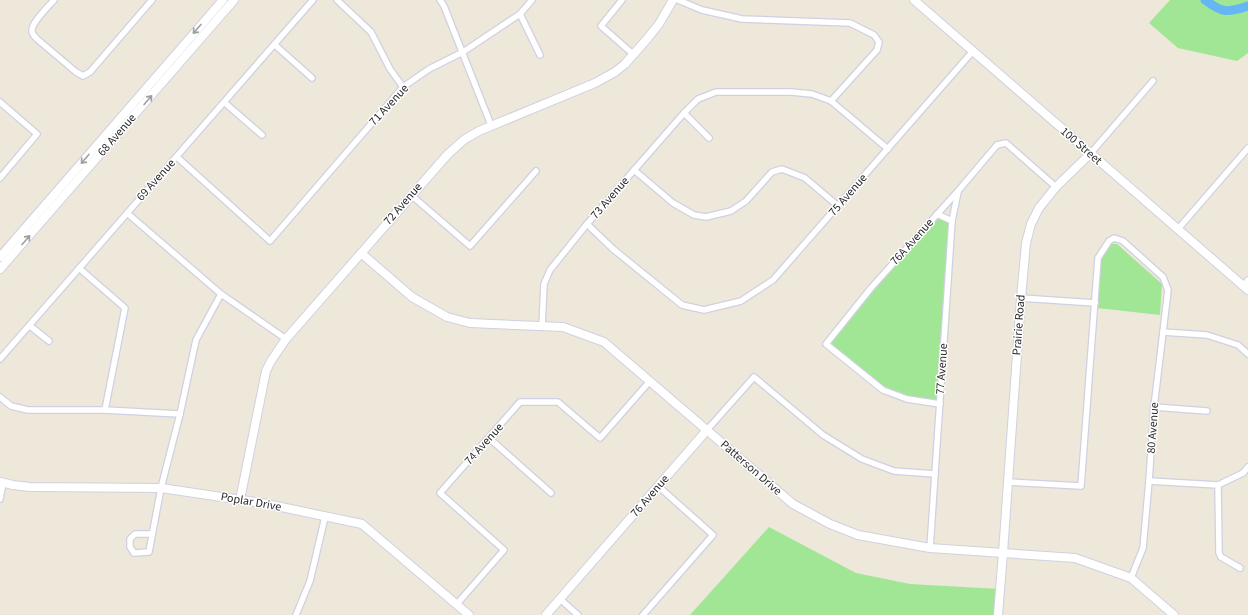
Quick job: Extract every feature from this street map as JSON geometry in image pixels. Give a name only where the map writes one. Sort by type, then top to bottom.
[{"type":"street","points":[[54,0],[35,22],[32,31],[37,39],[76,72],[83,76],[90,72],[152,0]]},
{"type":"street","name":"68 Avenue","points":[[0,257],[223,0]]},
{"type":"street","name":"68 Avenue","points":[[0,270],[234,0]]},
{"type":"street","name":"69 Avenue","points":[[0,359],[225,103],[313,0]]},
{"type":"street","points":[[337,0],[371,32],[390,69],[403,87]]},
{"type":"street","points":[[440,0],[444,6],[463,52],[491,125]]},
{"type":"street","name":"71 Avenue","points":[[177,157],[270,240],[403,87],[429,69],[463,52],[520,14],[532,0]]},
{"type":"street","points":[[622,0],[601,26],[634,55]]},
{"type":"street","name":"72 Avenue","points":[[240,500],[264,376],[271,361],[286,339],[411,195],[448,154],[465,139],[491,125],[604,78],[625,64],[659,24],[673,0]]},
{"type":"street","points":[[678,0],[702,10],[742,20],[850,24],[874,34],[879,42],[877,50],[831,101],[888,149]]},
{"type":"street","name":"100 Street","points":[[914,0],[1178,230],[1246,285]]},
{"type":"street","points":[[520,14],[540,55]]},
{"type":"street","points":[[275,45],[312,78]]},
{"type":"street","name":"75 Avenue","points":[[587,224],[613,249],[682,305],[704,310],[741,301],[773,280],[973,51]]},
{"type":"street","name":"Prairie Road","points":[[998,615],[1004,553],[1021,298],[1026,243],[1031,224],[1039,208],[1056,187],[1090,154],[1153,81]]},
{"type":"street","name":"73 Avenue","points":[[542,326],[544,284],[550,270],[587,224],[698,99],[716,92],[791,92],[812,94],[831,101]]},
{"type":"street","points":[[0,102],[37,134],[0,178]]},
{"type":"street","points":[[225,103],[262,135]]},
{"type":"street","points":[[684,113],[709,138]]},
{"type":"street","name":"76A Avenue","points":[[940,404],[907,399],[883,390],[826,344],[871,288],[997,145],[1006,143],[1056,187]]},
{"type":"street","points":[[1178,230],[1248,148]]},
{"type":"street","points":[[634,170],[673,203],[694,215],[706,217],[731,212],[746,201],[772,172],[782,169],[805,178],[838,206]]},
{"type":"street","points":[[411,195],[470,246],[536,171]]},
{"type":"street","name":"77 Avenue","points":[[930,548],[952,221],[958,191]]},
{"type":"street","points":[[127,213],[221,294],[286,339]]},
{"type":"street","points":[[937,214],[952,221]]},
{"type":"street","name":"80 Avenue","points":[[1095,303],[1098,258],[1109,240],[1114,238],[1123,241],[1164,277],[1168,290],[1154,407],[1149,481],[1142,548],[1131,578]]},
{"type":"street","name":"Patterson Drive","points":[[361,253],[412,297],[447,317],[470,323],[563,326],[604,342],[793,504],[830,524],[858,535],[930,548],[1075,558],[1131,578],[1174,615]]},
{"type":"street","points":[[79,268],[125,308],[105,410]]},
{"type":"street","points":[[151,534],[135,534],[130,539],[130,547],[134,553],[149,552],[151,534],[161,488],[180,414],[196,340],[221,294]]},
{"type":"street","points":[[1008,482],[1081,486],[1095,303],[1021,298]]},
{"type":"street","points":[[30,326],[49,341]]},
{"type":"street","points":[[1163,332],[1207,335],[1238,345],[1248,354]]},
{"type":"street","name":"76 Avenue","points":[[546,615],[754,377],[823,435],[862,459],[894,471],[935,474]]},
{"type":"street","name":"74 Avenue","points":[[456,604],[504,550],[440,493],[490,438],[520,402],[558,402],[600,438],[650,381]]},
{"type":"street","points":[[0,397],[11,406],[28,410],[105,410],[180,414]]},
{"type":"street","points":[[1154,407],[1207,411]]},
{"type":"street","points":[[490,438],[551,493]]},
{"type":"street","points":[[1149,481],[1218,484],[1243,473],[1248,467]]},
{"type":"street","points":[[0,499],[2,482]]},
{"type":"street","name":"Poplar Drive","points":[[2,482],[30,487],[161,488],[262,503],[362,524],[469,615]]},
{"type":"street","points":[[1218,484],[1219,553],[1221,557],[1240,568]]},
{"type":"street","points":[[643,615],[713,535],[658,486]]},
{"type":"street","points":[[296,615],[310,581],[325,517]]},
{"type":"street","points":[[560,599],[578,615]]},
{"type":"green space","points":[[1170,0],[1248,0],[1248,53],[1237,61],[1178,48],[1149,23]]},
{"type":"green space","points":[[937,214],[952,221],[940,404],[907,399],[883,390],[826,344]]},
{"type":"green space","points":[[1112,244],[1117,244],[1162,284],[1160,315],[1097,308],[1101,260],[1105,250]]},
{"type":"green space","points":[[769,527],[856,573],[910,584],[1000,589],[998,615],[690,615]]},
{"type":"waterway","points":[[1205,0],[1216,7],[1230,11],[1248,6]]}]
